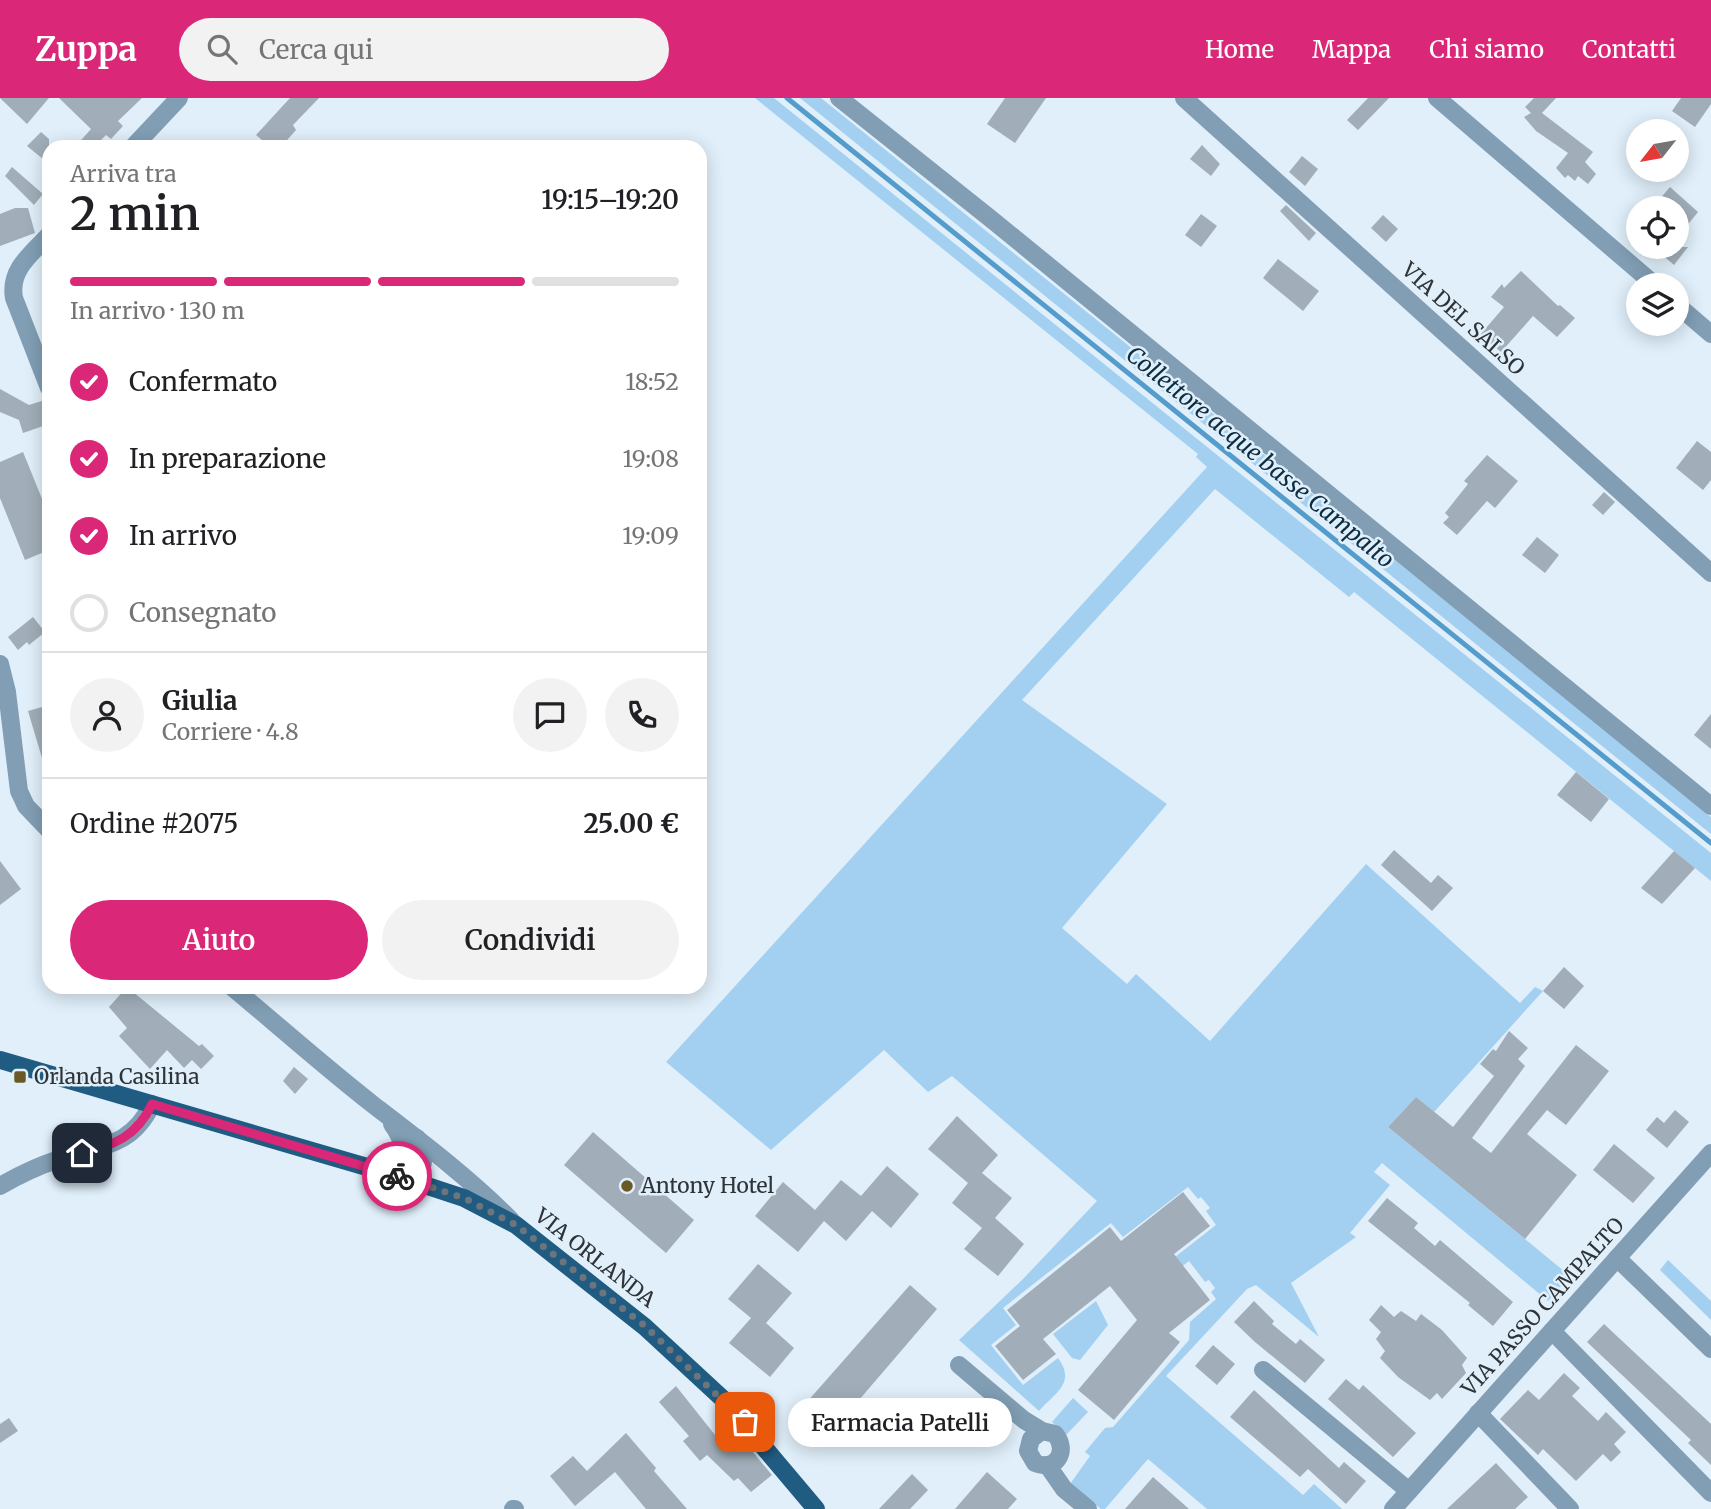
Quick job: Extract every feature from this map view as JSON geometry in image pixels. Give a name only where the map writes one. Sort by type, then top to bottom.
[{"type":"main road","name":"VIA ORLANDA","points":[[0,1060],[391,1174],[464,1198],[516,1225],[645,1326],[724,1400],[816,1509]]},
{"type":"street","points":[[139,140],[179,98]]},
{"type":"street","points":[[839,98],[1100,307],[1711,806]]},
{"type":"street","name":"VIA DEL SALSO","points":[[1184,98],[1711,573]]},
{"type":"street","points":[[1437,98],[1641,273]]},
{"type":"street","points":[[42,242],[19,267],[12,287],[42,370]]},
{"type":"street","points":[[1689,315],[1711,334]]},
{"type":"street","points":[[0,664],[7,692],[19,791],[26,806],[42,817]]},
{"type":"street","points":[[240,994],[375,1106],[477,1186],[516,1225]]},
{"type":"street","points":[[0,1186],[62,1157],[113,1144],[138,1128],[152,1104]]},
{"type":"street","points":[[375,1106],[394,1126],[403,1142],[403,1155],[399,1166],[391,1174]]},
{"type":"street","points":[[417,1138],[424,1156],[419,1183]]},
{"type":"street","name":"VIA PASSO CAMPALTO","points":[[1263,1370],[1405,1501],[1478,1413],[1711,1153]]},
{"type":"street","points":[[1617,1258],[1711,1349]]},
{"type":"street","points":[[1552,1331],[1711,1493]]},
{"type":"street","points":[[959,1365],[1024,1420],[1042,1431],[1055,1434],[1062,1445],[1059,1458],[1048,1465],[1035,1463],[1028,1451],[1031,1438],[1042,1431]]},
{"type":"street","points":[[1478,1413],[1570,1509]]},
{"type":"street","points":[[1048,1465],[1065,1489],[1088,1509]]},
{"type":"shaded area","points":[[755,98],[774,98],[1711,853],[1711,881],[1354,592],[1349,597],[1215,489],[1022,700],[1167,804],[1062,928],[1127,984],[1136,974],[1210,1041],[1366,864],[1520,1003],[1535,987],[1543,991],[1434,1112],[1416,1097],[1388,1127],[1570,1276],[1548,1301],[1382,1163],[1374,1172],[1390,1185],[1350,1233],[1356,1237],[1291,1283],[1319,1337],[1256,1285],[1247,1289],[1166,1376],[1303,1495],[1314,1484],[1342,1509],[1207,1509],[1148,1459],[1105,1509],[1101,1509],[1070,1484],[1090,1456],[1085,1452],[1105,1428],[1113,1427],[1189,1340],[1190,1322],[1216,1299],[1211,1292],[1215,1288],[1209,1280],[1205,1282],[1189,1261],[1160,1284],[1166,1264],[1216,1225],[1206,1211],[1210,1208],[1188,1187],[1123,1237],[1111,1223],[1003,1308],[1016,1325],[991,1345],[1023,1385],[1058,1358],[1063,1367],[1065,1374],[1062,1387],[1039,1411],[959,1340],[1023,1279],[1097,1201],[952,1076],[928,1092],[884,1050],[771,1150],[666,1062],[1207,467],[1196,457],[1198,454]]},
{"type":"shaded area","points":[[800,98],[821,98],[1590,717],[1711,817],[1711,834]]},
{"type":"shaded area","points":[[1668,1260],[1711,1301],[1711,1320],[1660,1270]]},
{"type":"shaded area","points":[[1096,1301],[1108,1325],[1080,1360],[1072,1358],[1053,1334]]},
{"type":"shaded area","points":[[1073,1398],[1088,1412],[1066,1435],[1052,1422]]},
{"type":"building","points":[[0,98],[49,98],[27,124]]},
{"type":"building","points":[[59,98],[142,98],[118,121],[123,126],[111,139],[106,135],[101,140],[81,140],[91,129]]},
{"type":"building","points":[[290,98],[319,98],[293,125],[296,130],[287,140],[262,140],[256,135]]},
{"type":"building","points":[[1005,98],[1046,98],[1015,143],[987,124]]},
{"type":"building","points":[[1368,98],[1389,98],[1358,130],[1347,120]]},
{"type":"building","points":[[1534,98],[1556,98],[1542,113],[1593,152],[1585,162],[1596,174],[1588,184],[1578,176],[1575,181],[1568,175],[1565,178],[1556,168],[1568,153],[1536,131],[1524,117],[1531,113],[1525,107]]},
{"type":"building","points":[[1681,98],[1711,98],[1711,104],[1695,127],[1689,123],[1689,119],[1684,119],[1672,111]]},
{"type":"building","points":[[41,132],[49,139],[42,140],[42,158],[27,146]]},
{"type":"building","points":[[1202,145],[1220,164],[1211,176],[1190,159]]},
{"type":"building","points":[[1302,156],[1318,169],[1305,186],[1289,172]]},
{"type":"building","points":[[12,167],[42,195],[34,205],[5,176]]},
{"type":"building","points":[[1670,187],[1680,196],[1662,196]]},
{"type":"building","points":[[1689,204],[1698,212],[1689,223]]},
{"type":"building","points":[[1286,205],[1316,233],[1309,241],[1280,211]]},
{"type":"building","points":[[15,208],[28,208],[35,233],[0,246],[0,214]]},
{"type":"building","points":[[1201,214],[1217,226],[1201,247],[1185,235]]},
{"type":"building","points":[[1383,215],[1398,229],[1386,242],[1371,228]]},
{"type":"building","points":[[1278,259],[1319,291],[1303,311],[1263,278]]},
{"type":"building","points":[[1667,259],[1679,259],[1674,265]]},
{"type":"building","points":[[1521,271],[1558,306],[1575,318],[1557,337],[1533,316],[1501,352],[1480,335],[1504,307],[1491,297],[1502,284],[1504,288]]},
{"type":"building","points":[[0,389],[29,405],[42,401],[42,426],[23,433],[19,420],[0,412]]},
{"type":"building","points":[[1697,441],[1711,452],[1711,480],[1703,490],[1676,468]]},
{"type":"building","points":[[23,452],[42,499],[42,553],[25,560],[0,498],[0,462]]},
{"type":"building","points":[[1487,455],[1518,481],[1495,508],[1487,501],[1457,535],[1443,523],[1449,517],[1445,513],[1468,484],[1464,481]]},
{"type":"building","points":[[1604,492],[1615,502],[1603,515],[1592,505]]},
{"type":"building","points":[[1537,537],[1559,555],[1545,573],[1522,555]]},
{"type":"building","points":[[33,617],[42,628],[42,634],[18,650],[8,637]]},
{"type":"building","points":[[42,707],[42,758],[28,711]]},
{"type":"building","points":[[1711,714],[1711,749],[1694,735]]},
{"type":"building","points":[[1576,772],[1609,799],[1591,822],[1557,795]]},
{"type":"building","points":[[1394,850],[1431,883],[1438,875],[1453,888],[1432,911],[1381,865]]},
{"type":"building","points":[[1674,851],[1695,868],[1662,904],[1641,888]]},
{"type":"building","points":[[0,861],[21,889],[0,905]]},
{"type":"building","points":[[1564,967],[1584,986],[1564,1009],[1543,991]]},
{"type":"building","points":[[121,994],[136,994],[214,1056],[201,1069],[192,1060],[184,1068],[167,1050],[150,1069],[119,1036],[127,1028],[109,1007]]},
{"type":"building","points":[[1509,1031],[1528,1048],[1518,1059],[1525,1066],[1472,1138],[1491,1153],[1576,1045],[1609,1071],[1566,1125],[1547,1110],[1527,1134],[1577,1175],[1525,1239],[1388,1127],[1416,1097],[1453,1127],[1494,1076],[1480,1064],[1493,1049],[1496,1051]]},
{"type":"building","points":[[294,1067],[308,1079],[295,1094],[283,1081]]},
{"type":"building","points":[[1675,1110],[1689,1122],[1667,1148],[1646,1130],[1657,1117],[1664,1123]]},
{"type":"building","points":[[957,1116],[998,1155],[982,1173],[1012,1198],[995,1218],[1024,1244],[998,1276],[964,1249],[982,1228],[952,1203],[968,1183],[928,1149]]},
{"type":"building","points":[[593,1132],[694,1220],[666,1253],[564,1165]]},
{"type":"building","points":[[1614,1144],[1655,1178],[1633,1203],[1593,1170]]},
{"type":"building","points":[[887,1166],[919,1194],[891,1228],[872,1211],[846,1241],[824,1221],[798,1252],[755,1216],[783,1182],[815,1210],[841,1180],[861,1196]]},
{"type":"building","points":[[1183,1192],[1210,1226],[1174,1254],[1210,1300],[1169,1333],[1180,1342],[1114,1420],[1078,1390],[1137,1320],[1110,1286],[1043,1339],[1056,1354],[1023,1380],[995,1346],[1020,1326],[1007,1310],[1110,1227],[1121,1241]]},
{"type":"building","points":[[1387,1198],[1418,1223],[1414,1228],[1435,1246],[1440,1240],[1513,1302],[1493,1326],[1468,1305],[1470,1303],[1368,1221]]},
{"type":"building","points":[[758,1264],[792,1293],[766,1323],[794,1348],[770,1377],[729,1343],[751,1318],[728,1299]]},
{"type":"building","points":[[910,1285],[937,1309],[835,1428],[806,1403]]},
{"type":"building","points":[[1254,1301],[1274,1321],[1272,1324],[1296,1344],[1300,1339],[1325,1360],[1305,1383],[1234,1322]]},
{"type":"building","points":[[1381,1305],[1394,1317],[1401,1311],[1416,1321],[1421,1314],[1442,1330],[1467,1358],[1462,1365],[1466,1373],[1442,1399],[1437,1393],[1430,1400],[1398,1377],[1380,1358],[1385,1351],[1376,1339],[1381,1332],[1369,1320]]},
{"type":"building","points":[[1604,1324],[1711,1424],[1711,1465],[1688,1443],[1691,1440],[1587,1342]]},
{"type":"building","points":[[1213,1345],[1235,1364],[1217,1385],[1195,1366]]},
{"type":"building","points":[[1564,1373],[1580,1388],[1572,1396],[1598,1421],[1606,1412],[1626,1432],[1614,1444],[1621,1452],[1611,1462],[1603,1454],[1576,1481],[1543,1449],[1538,1455],[1500,1419],[1528,1390],[1539,1400]]},
{"type":"building","points":[[1346,1379],[1359,1390],[1363,1385],[1416,1433],[1393,1457],[1328,1399]]},
{"type":"building","points":[[676,1386],[715,1435],[724,1428],[739,1442],[742,1439],[772,1475],[751,1492],[738,1478],[734,1481],[707,1455],[700,1461],[683,1441],[689,1436],[659,1402]]},
{"type":"building","points":[[1254,1390],[1339,1468],[1344,1462],[1366,1481],[1346,1504],[1308,1469],[1300,1477],[1230,1417]]},
{"type":"building","points":[[9,1418],[18,1431],[0,1443],[0,1424]]},
{"type":"building","points":[[626,1433],[687,1509],[646,1509],[615,1472],[575,1506],[550,1476],[573,1456],[587,1471]]},
{"type":"building","points":[[1496,1463],[1528,1497],[1515,1509],[1447,1509]]},
{"type":"building","points":[[987,1472],[1017,1499],[1008,1509],[955,1509]]},
{"type":"building","points":[[912,1474],[928,1490],[910,1509],[879,1509]]},
{"type":"building","points":[[1153,1477],[1189,1509],[1125,1509]]},
{"type":"waterway","name":"Collettore acque basse Campalto","points":[[787,98],[1711,843]]},
{"type":"way so far","points":[[397,1176],[464,1198],[516,1225],[645,1326],[745,1422]]},
{"type":"place","name":"Orlanda Casilina","points":[[20,1077]]},
{"type":"place","name":"Antony Hotel","points":[[627,1186]]},
{"type":"place","name":"Farmacia Patelli","points":[[745,1422]]},
{"type":"route","points":[[82,1153],[113,1144],[138,1128],[152,1104],[397,1176]]}]
